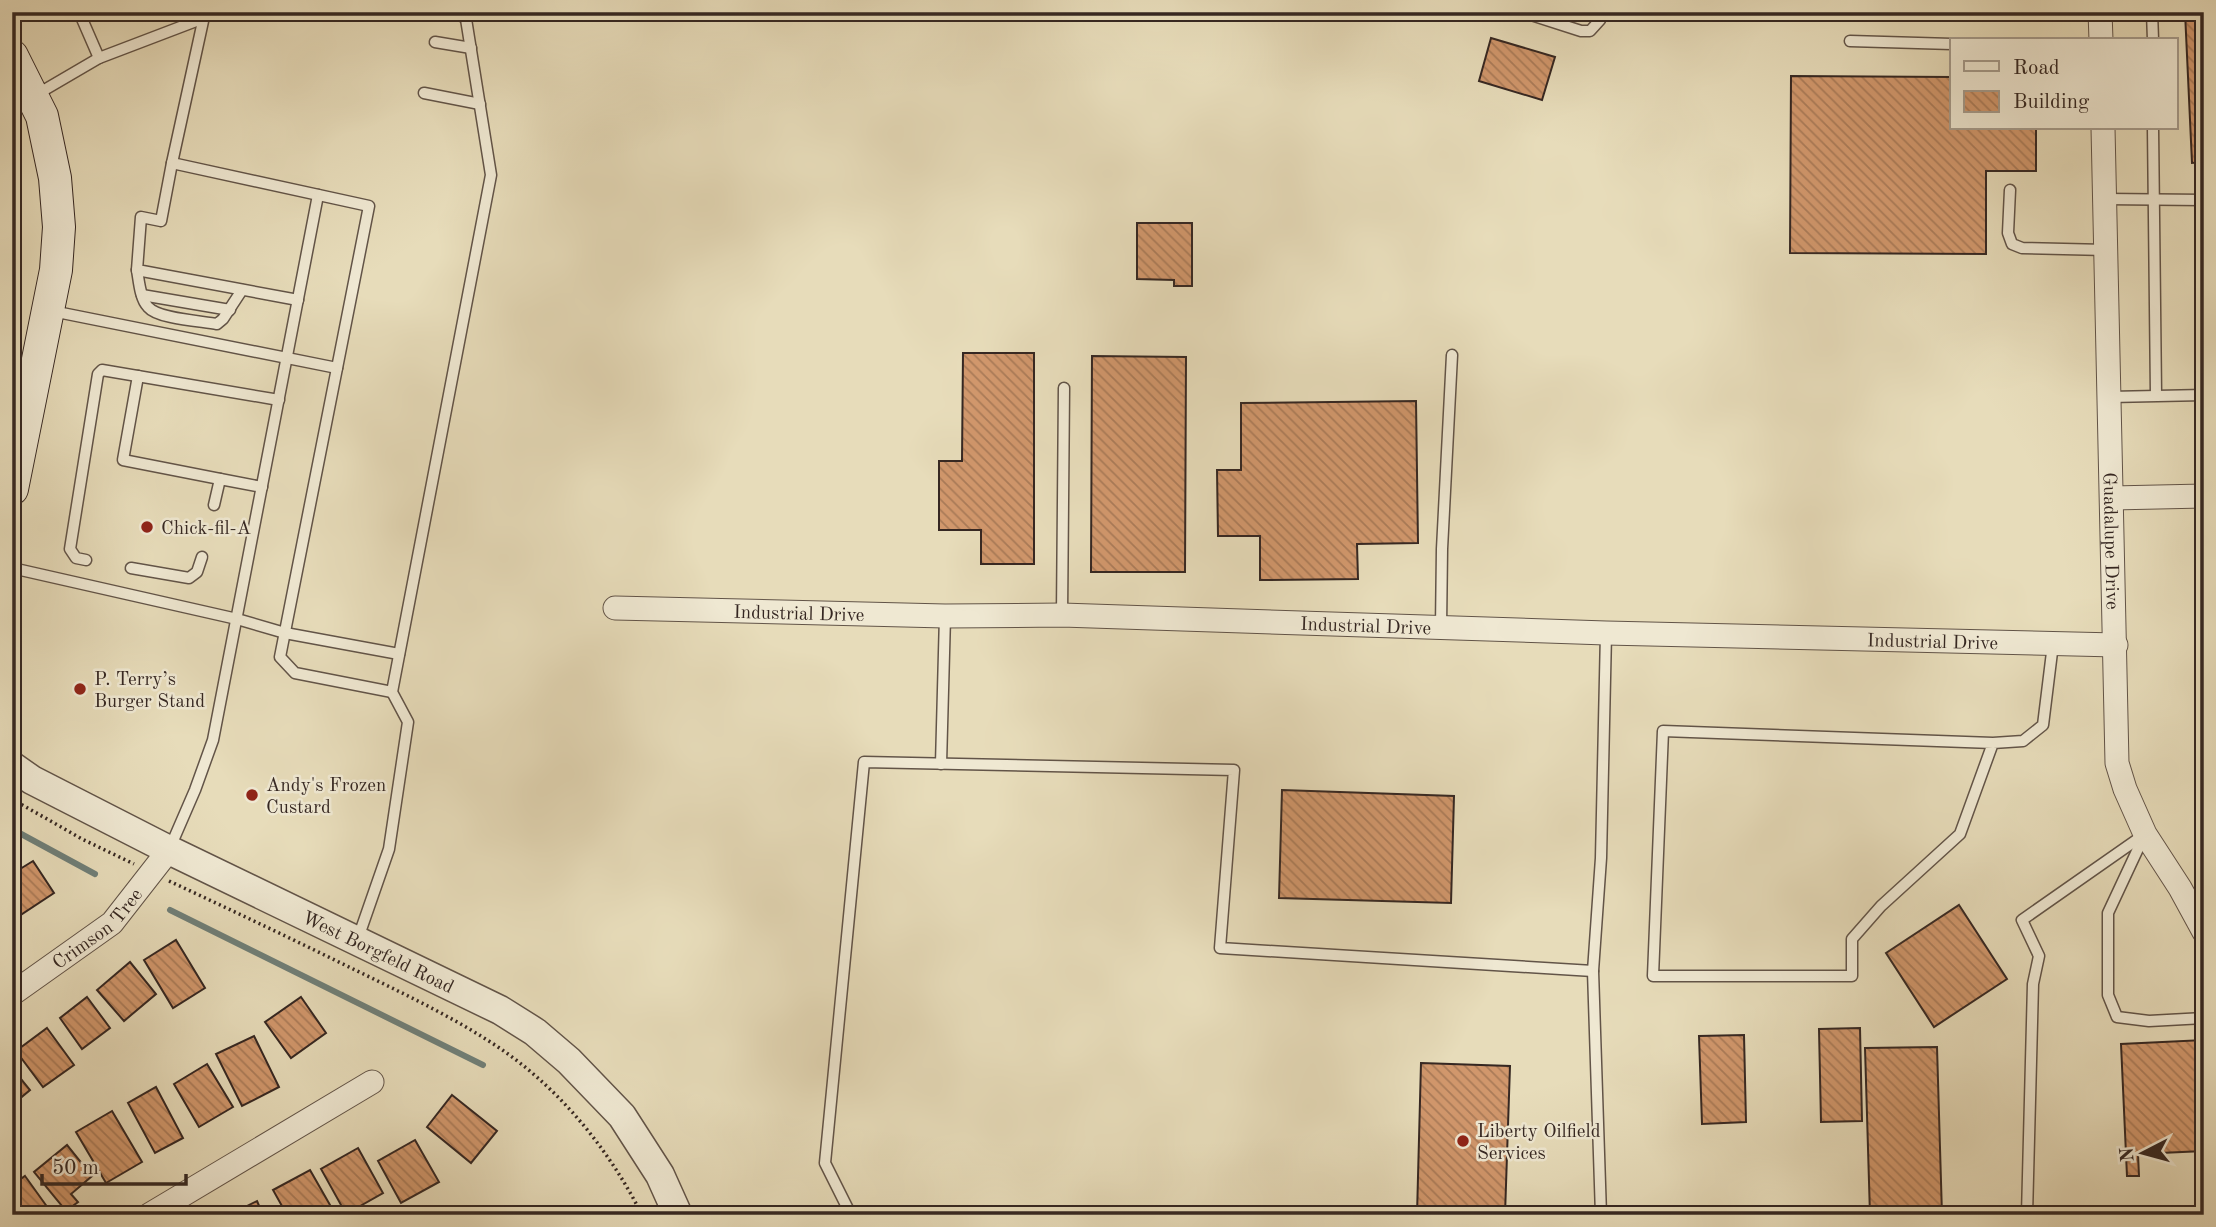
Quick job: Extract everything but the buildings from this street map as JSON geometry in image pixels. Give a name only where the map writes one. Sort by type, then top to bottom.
[{"type":"main road","points":[[12,56],[42,116],[55,178],[59,227],[56,270],[16,450],[12,489]]},
{"type":"street","points":[[2100,12],[2101,38]]},
{"type":"street","name":"Guadalupe Drive","points":[[2103,130],[2117,763],[2145,834],[2180,888],[2204,932]]},
{"type":"street","points":[[2112,498],[2204,496]]},
{"type":"street","name":"Industrial Drive","points":[[615,608],[945,616],[1062,615],[1606,633],[2116,645]]},
{"type":"street","name":"West Borgfeld Road","points":[[12,766],[32,780],[169,850],[500,1010],[535,1032],[561,1054],[622,1116],[660,1175],[678,1215]]},
{"type":"street","name":"Crimson Tree","points":[[12,994],[112,923],[169,850]]},
{"type":"street","points":[[162,1211],[372,1083]]},
{"type":"lane","points":[[79,12],[99,58]]},
{"type":"lane","points":[[357,941],[389,849],[408,722],[391,692],[491,175],[466,19],[457,12]]},
{"type":"lane","points":[[1522,12],[1581,31],[1590,31],[1600,20],[1601,12]]},
{"type":"lane","points":[[2152,12],[2153,38]]},
{"type":"lane","points":[[32,97],[99,58],[204,15]]},
{"type":"lane","points":[[204,15],[161,221],[141,217],[137,270],[142,295],[148,307],[161,315],[217,324],[223,320],[242,290]]},
{"type":"lane","points":[[1850,41],[1950,44]]},
{"type":"lane","points":[[435,42],[471,48]]},
{"type":"lane","points":[[424,93],[480,104]]},
{"type":"lane","points":[[2153,130],[2156,395]]},
{"type":"lane","points":[[172,163],[369,205],[280,657],[295,673],[391,692]]},
{"type":"lane","points":[[2010,190],[2008,233],[2012,244],[2022,248],[2106,250]]},
{"type":"lane","points":[[169,850],[195,790],[212,740],[318,195]]},
{"type":"lane","points":[[2105,199],[2204,200]]},
{"type":"lane","points":[[137,270],[298,300]]},
{"type":"lane","points":[[142,295],[230,310]]},
{"type":"lane","points":[[48,310],[337,368]]},
{"type":"lane","points":[[1441,627],[1441,549],[1452,355]]},
{"type":"lane","points":[[86,560],[76,558],[70,549],[98,374],[102,370],[279,400]]},
{"type":"lane","points":[[138,376],[123,460],[261,487]]},
{"type":"lane","points":[[1062,615],[1064,388]]},
{"type":"lane","points":[[2110,397],[2204,395]]},
{"type":"lane","points":[[214,505],[219,479]]},
{"type":"lane","points":[[131,568],[189,578],[197,572],[202,557]]},
{"type":"lane","points":[[12,568],[285,633],[399,654]]},
{"type":"lane","points":[[941,764],[945,616]]},
{"type":"lane","points":[[1601,1215],[1593,971],[1601,858],[1606,633]]},
{"type":"lane","points":[[1993,743],[1960,834],[1881,906],[1852,939],[1852,976],[1653,976],[1663,731],[1993,743],[2023,741],[2043,725],[2053,644]]},
{"type":"lane","points":[[851,1215],[825,1163],[864,762],[1234,770],[1220,948],[1593,971]]},
{"type":"lane","points":[[2145,834],[2109,913],[2108,995],[2117,1017],[2149,1021],[2204,1018]]},
{"type":"lane","points":[[2027,1215],[2033,984],[2039,956],[2022,920],[2145,834]]},
{"type":"path","points":[[12,799],[82,839],[430,1006],[499,1048],[547,1086],[585,1126],[625,1181],[642,1215]]},
{"type":"waterway","points":[[12,829],[95,874]]},
{"type":"waterway","points":[[170,910],[483,1065]]},
{"type":"place","name":"Chick-fil-A","points":[[147,527]]},
{"type":"place","name":"P. Terry’s Burger Stand","points":[[80,689]]},
{"type":"place","name":"Andy's Frozen Custard","points":[[252,795]]},
{"type":"place","name":"Liberty Oilfield Services","points":[[1463,1141]]}]
